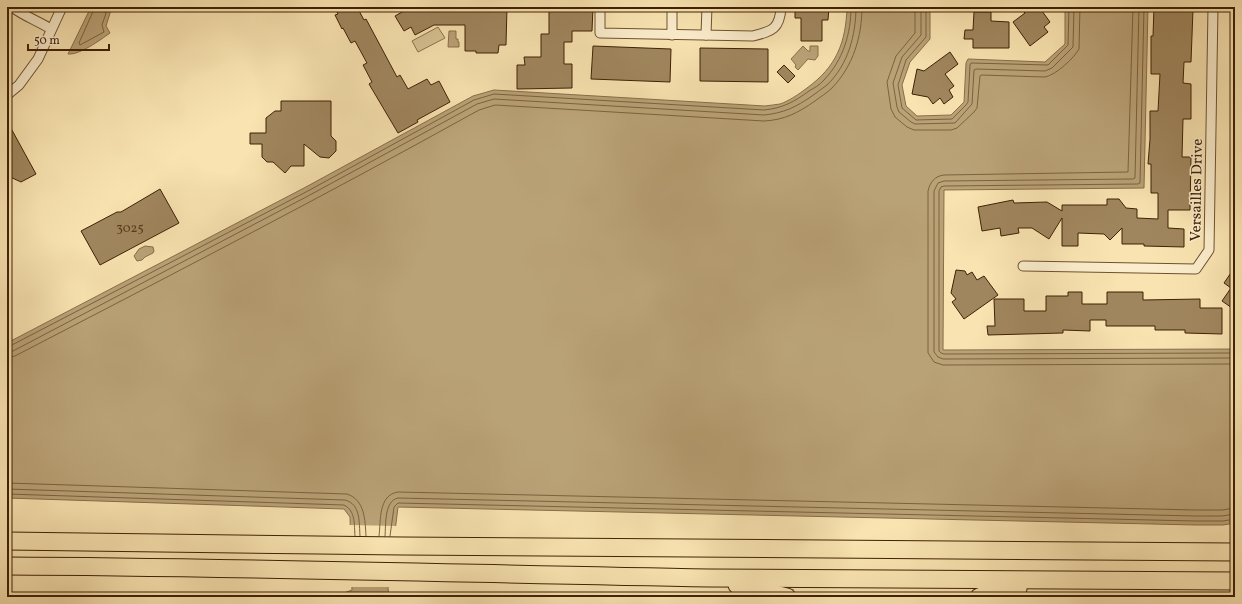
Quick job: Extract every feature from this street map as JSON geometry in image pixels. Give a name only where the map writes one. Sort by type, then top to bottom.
[{"type":"highway","points":[[1158,550],[1235,540]]},
{"type":"highway","points":[[7,541],[342,546],[1158,550],[1235,552]]},
{"type":"highway","points":[[7,549],[43,542]]},
{"type":"highway","points":[[7,566],[400,571],[710,578],[1235,581]]},
{"type":"highway","points":[[710,578],[787,597]]},
{"type":"highway","points":[[979,597],[1000,592],[1076,581]]},
{"type":"street","points":[[12,7],[23,15],[51,29]]},
{"type":"street","points":[[7,96],[19,85],[38,59],[62,7]]},
{"type":"street","points":[[600,7],[600,33],[753,36],[771,31],[781,19],[781,7]]},
{"type":"street","points":[[672,7],[672,35]]},
{"type":"street","points":[[706,35],[707,7]]},
{"type":"street","name":"Versailles Drive","points":[[1023,266],[1196,269],[1209,250],[1213,7]]},
{"type":"shaded area","points":[[438,27],[445,38],[418,52],[412,41]]},
{"type":"water","points":[[91,7],[103,7],[111,10],[106,26],[110,33],[84,50],[73,54],[68,54]]},
{"type":"water","points":[[847,7],[930,7],[930,39],[910,62],[902,85],[906,106],[917,116],[951,115],[964,102],[966,63],[968,59],[1045,62],[1065,44],[1065,7],[1148,7],[1144,188],[944,190],[943,350],[1235,349],[1235,523],[1223,525],[1196,525],[398,507],[388,588],[389,597],[340,597],[344,593],[352,590],[350,517],[344,509],[7,498],[7,343],[304,188],[473,96],[494,90],[765,106],[783,103],[797,95],[817,80],[832,63],[842,43]]},
{"type":"water","points":[[449,31],[456,31],[456,39],[458,39],[459,47],[448,47]]},
{"type":"water","points":[[803,46],[810,51],[810,46],[818,46],[818,56],[815,60],[808,59],[798,70],[791,59]]},
{"type":"water","points":[[145,246],[153,247],[153,253],[142,260],[137,261],[134,256],[139,249]]},
{"type":"pier","points":[[348,525],[397,526],[390,587],[350,587]]},
{"type":"building","points":[[334,7],[357,7],[364,20],[366,19],[397,77],[400,75],[408,89],[427,79],[431,85],[439,81],[450,102],[417,120],[418,122],[398,133],[369,84],[372,82],[363,65],[367,63],[355,41],[351,43],[343,28],[342,29],[335,15],[338,14]]},
{"type":"building","points":[[411,7],[507,7],[506,45],[499,45],[498,53],[476,53],[476,51],[465,51],[465,25],[434,25],[415,35],[411,27],[404,31],[395,16]]},
{"type":"building","points":[[549,7],[593,7],[592,31],[572,31],[572,42],[564,42],[564,64],[572,64],[572,88],[517,89],[517,65],[525,65],[524,57],[541,57],[541,34],[549,34]]},
{"type":"building","points":[[795,7],[829,7],[828,20],[822,20],[822,41],[801,41],[801,18],[795,18]]},
{"type":"building","points":[[1021,7],[1039,7],[1050,22],[1044,27],[1048,32],[1030,46],[1013,22],[1025,13]]},
{"type":"building","points":[[1154,7],[1181,7],[1193,9],[1191,62],[1184,62],[1183,83],[1191,84],[1191,119],[1183,119],[1182,157],[1191,157],[1190,210],[1168,210],[1168,228],[1184,229],[1184,247],[1122,244],[1122,228],[1110,240],[1104,234],[1078,233],[1078,246],[1062,246],[1062,218],[1049,239],[1032,228],[1018,228],[1019,233],[1001,236],[1000,228],[982,231],[978,207],[1013,200],[1014,203],[1047,202],[1062,211],[1062,205],[1107,205],[1107,199],[1119,199],[1126,208],[1137,209],[1137,218],[1158,219],[1158,193],[1151,193],[1151,164],[1148,164],[1150,111],[1158,111],[1160,74],[1151,74],[1151,36],[1153,36]]},
{"type":"building","points":[[974,12],[991,12],[991,21],[1009,22],[1009,48],[973,48],[973,39],[964,39],[965,30],[973,30]]},
{"type":"building","points":[[593,46],[671,49],[670,82],[591,79]]},
{"type":"building","points":[[700,48],[768,49],[768,82],[700,81]]},
{"type":"building","points":[[950,52],[958,64],[945,74],[954,86],[949,90],[953,97],[944,104],[940,98],[933,104],[928,97],[912,94],[917,69],[924,71]]},
{"type":"building","points":[[784,65],[795,76],[788,83],[777,72]]},
{"type":"building","points":[[281,101],[331,101],[331,136],[336,141],[336,151],[329,158],[320,157],[304,144],[304,166],[291,166],[285,173],[273,162],[267,162],[262,157],[262,144],[250,144],[250,133],[266,133],[266,118],[275,111],[281,111]]},
{"type":"building","points":[[7,121],[36,174],[21,182],[8,176],[7,173]]},
{"type":"building","points":[[160,189],[179,223],[100,265],[81,231],[117,212],[121,212]]},
{"type":"building","points":[[1235,267],[1235,310],[1222,301],[1231,288],[1224,283]]},
{"type":"building","points":[[956,270],[965,271],[967,275],[972,272],[977,280],[984,276],[998,295],[964,319],[952,302],[956,299],[951,293]]},
{"type":"building","points":[[1068,292],[1082,292],[1082,304],[1107,304],[1107,292],[1143,292],[1143,300],[1200,299],[1200,308],[1222,308],[1222,334],[1185,333],[1185,330],[1155,330],[1155,326],[1106,326],[1106,320],[1090,320],[1090,331],[1063,330],[1063,333],[988,335],[987,326],[995,326],[994,299],[1024,299],[1024,311],[1046,311],[1046,296],[1068,296]]}]
